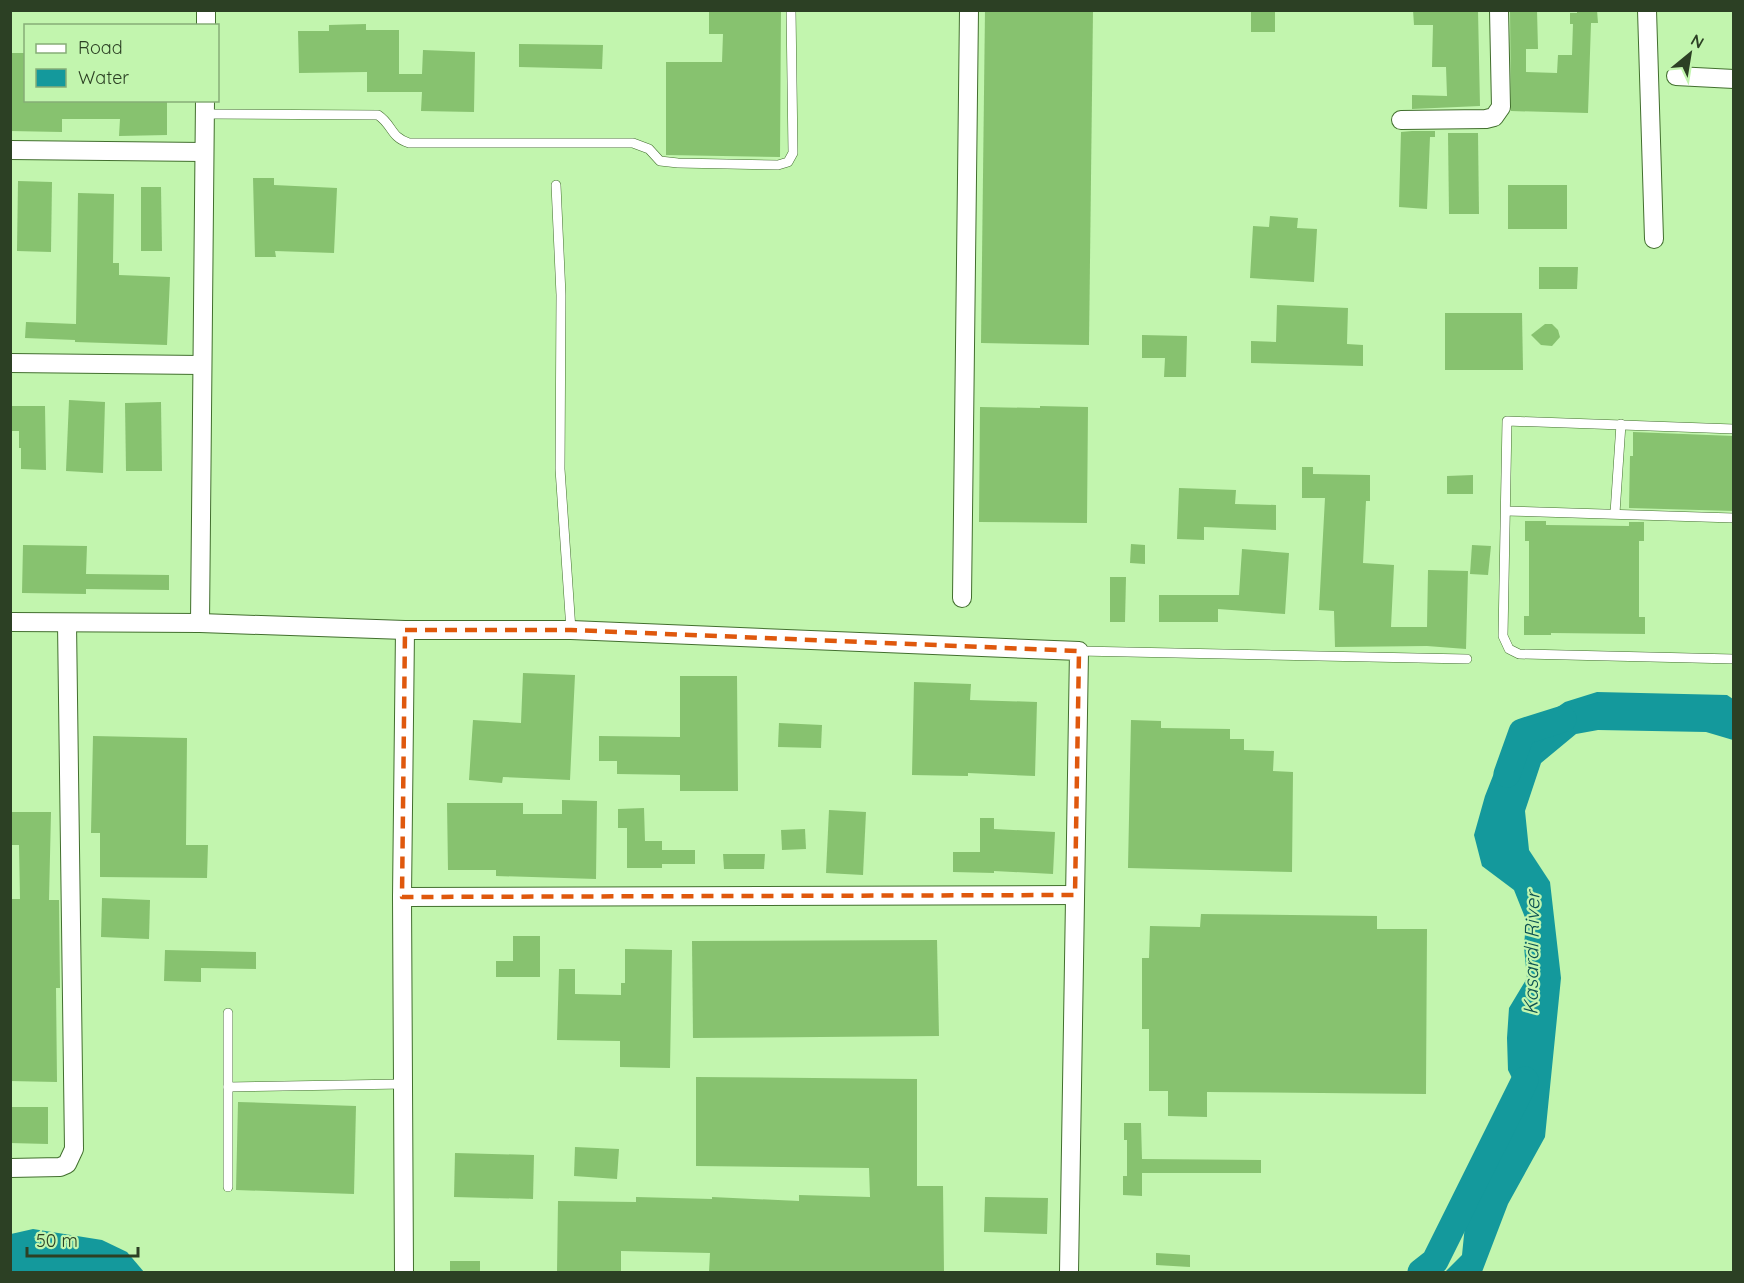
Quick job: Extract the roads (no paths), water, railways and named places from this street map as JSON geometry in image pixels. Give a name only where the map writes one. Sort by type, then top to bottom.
[{"type":"street","points":[[962,598],[969,10]]},
{"type":"street","points":[[1401,120],[1494,117],[1501,107],[1499,10]]},
{"type":"street","points":[[1647,10],[1654,239]]},
{"type":"street","points":[[1676,76],[1734,79]]},
{"type":"street","points":[[200,623],[205,107]]},
{"type":"street","points":[[10,150],[204,152]]},
{"type":"street","points":[[10,363],[202,365]]},
{"type":"street","points":[[10,622],[200,623],[405,630],[571,630],[1079,651],[1069,1272]]},
{"type":"street","points":[[10,1168],[60,1167],[67,1164],[74,1149],[68,623]]},
{"type":"street","points":[[404,1272],[402,897],[405,630]]},
{"type":"street","points":[[402,897],[1075,895]]},
{"type":"lane","points":[[205,107],[378,115],[386,121],[399,140],[409,143],[633,142],[649,149],[660,161],[778,165],[788,162],[793,153],[791,10]]},
{"type":"lane","points":[[556,185],[561,295],[560,469],[571,630]]},
{"type":"lane","points":[[1734,429],[1507,421],[1503,636],[1509,649],[1519,654],[1734,659]]},
{"type":"lane","points":[[1615,513],[1621,424]]},
{"type":"lane","points":[[1506,511],[1734,518]]},
{"type":"lane","points":[[1079,651],[1467,659]]},
{"type":"lane","points":[[228,1012],[228,1187]]},
{"type":"lane","points":[[228,1087],[403,1084]]},
{"type":"water","points":[[1597,692],[1727,695],[1733,699],[1733,740],[1706,732],[1598,730],[1576,734],[1541,763],[1525,811],[1529,850],[1550,882],[1561,978],[1545,1137],[1508,1204],[1482,1272],[1445,1272],[1462,1255],[1468,1195],[1485,1151],[1505,1125],[1516,1086],[1508,1070],[1509,1008],[1527,978],[1524,947],[1526,920],[1514,890],[1482,866],[1474,835],[1485,796],[1498,763],[1536,722],[1565,702]]},
{"type":"water","points":[[33,1229],[102,1240],[127,1252],[144,1272],[11,1272],[11,1234]]},
{"type":"waterway","name":"Kasardi River","points":[[1507,774],[1522,732],[1563,719]]},
{"type":"waterway","name":"Kasardi River","points":[[1421,1272],[1435,1261],[1525,1080]]}]
